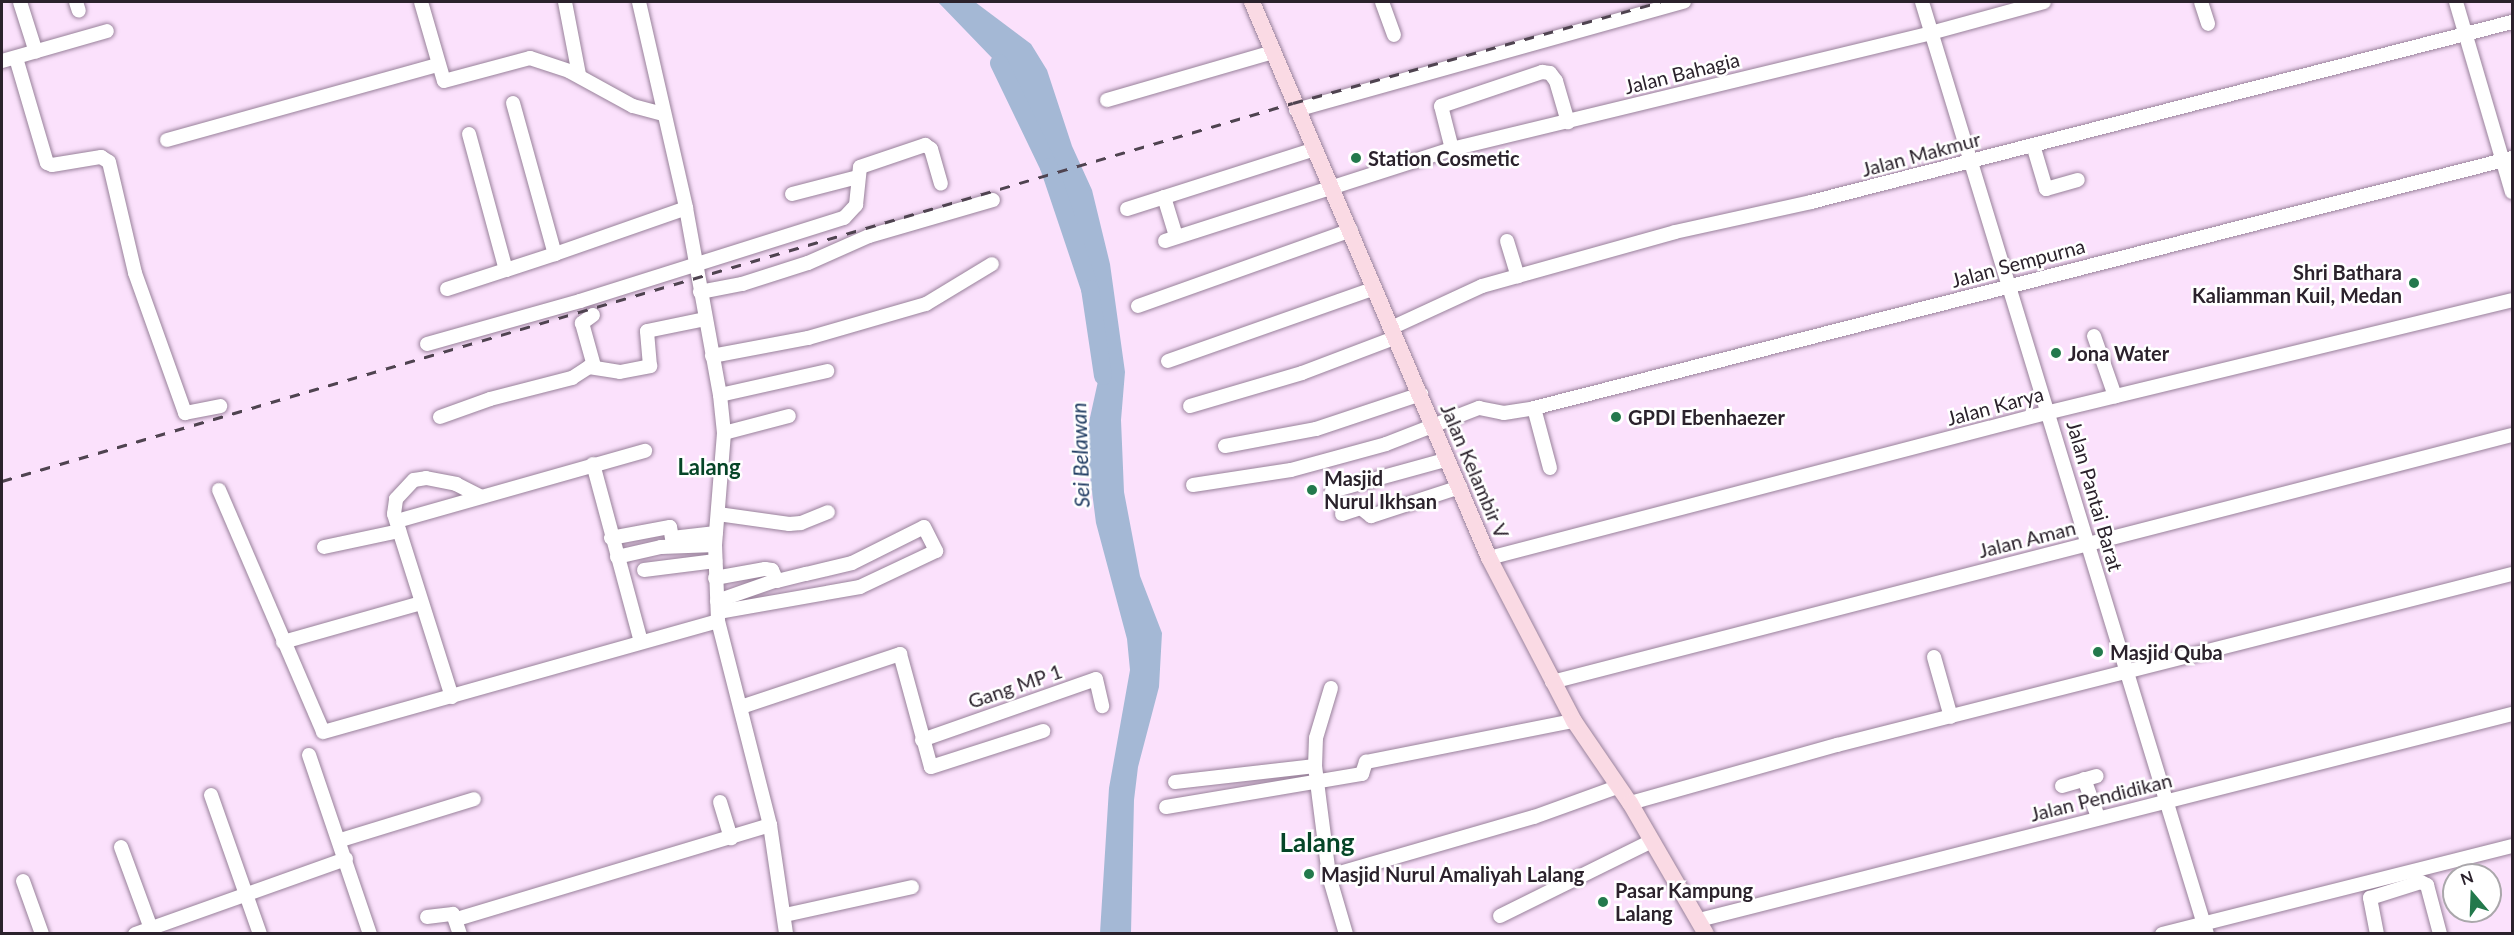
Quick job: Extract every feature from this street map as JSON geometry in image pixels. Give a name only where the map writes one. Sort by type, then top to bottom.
[{"type":"main road","name":"Jalan Kelambir V","points":[[1253,2],[1296,110],[1316,149],[1351,230],[1489,558],[1574,721],[1630,803],[1702,927]]},
{"type":"street","points":[[20,2],[36,52]]},
{"type":"street","points":[[421,2],[436,65],[444,81],[520,58],[541,61],[579,75],[633,106],[663,114]]},
{"type":"street","points":[[565,2],[579,75]]},
{"type":"street","points":[[639,2],[686,208],[720,395],[724,433],[715,539],[717,612],[770,825],[786,933]]},
{"type":"street","points":[[1382,2],[1394,35]]},
{"type":"street","points":[[1296,110],[1684,2]]},
{"type":"street","name":"Jalan Pantai Barat","points":[[1922,2],[2011,284],[2206,929]]},
{"type":"street","name":"Jalan Bahagia","points":[[1164,197],[1170,238],[1452,149],[1931,33],[2044,2]]},
{"type":"street","points":[[2201,2],[2208,24]]},
{"type":"street","points":[[2456,2],[2508,159],[2512,192]]},
{"type":"street","name":"Jalan Makmur","points":[[1190,406],[1309,370],[1393,333],[1482,286],[1676,232],[1971,161],[2512,22]]},
{"type":"street","points":[[2,61],[106,31]]},
{"type":"street","points":[[1107,100],[1273,52]]},
{"type":"street","points":[[16,58],[47,163],[52,165],[101,157],[109,162],[135,273],[185,413],[220,406]]},
{"type":"street","points":[[167,140],[436,65]]},
{"type":"street","points":[[1452,149],[1441,106],[1542,72],[1550,73],[1556,81],[1568,122]]},
{"type":"street","points":[[513,103],[555,254]]},
{"type":"street","points":[[469,134],[506,270]]},
{"type":"street","points":[[427,344],[844,218],[856,205],[860,167],[925,145],[931,149],[941,184]]},
{"type":"street","points":[[2033,145],[2046,189],[2078,180]]},
{"type":"street","points":[[1126,209],[1316,149]]},
{"type":"street","name":"Jalan Sempurna","points":[[1193,484],[1291,470],[1433,427],[1479,408],[1504,413],[1534,408],[1804,342],[2011,284],[2508,159]]},
{"type":"street","points":[[792,194],[858,177]]},
{"type":"street","points":[[700,292],[742,284],[808,263],[869,237],[993,200]]},
{"type":"street","points":[[447,289],[686,208]]},
{"type":"street","points":[[1138,306],[1351,230]]},
{"type":"street","points":[[1507,241],[1518,276]]},
{"type":"street","points":[[712,356],[808,338],[926,304],[992,264]]},
{"type":"street","points":[[1168,361],[1375,288]]},
{"type":"street","name":"Jalan Karya","points":[[1489,558],[2050,412],[2512,300]]},
{"type":"street","points":[[593,315],[582,323],[594,366]]},
{"type":"street","points":[[440,417],[490,399],[572,378],[578,371],[594,366],[620,372],[651,366],[647,331],[705,319]]},
{"type":"street","points":[[2094,336],[2115,396]]},
{"type":"street","points":[[720,395],[826,371]]},
{"type":"street","points":[[1225,446],[1316,429],[1421,394]]},
{"type":"street","points":[[1534,408],[1550,468]]},
{"type":"street","points":[[724,433],[789,416]]},
{"type":"street","name":"Jalan Aman","points":[[1552,682],[2512,435]]},
{"type":"street","points":[[324,547],[398,526],[480,496],[645,451]]},
{"type":"street","points":[[1332,491],[1448,459]]},
{"type":"street","points":[[593,464],[611,538],[642,642]]},
{"type":"street","points":[[452,697],[398,526],[396,499],[414,480],[456,484],[480,496]]},
{"type":"street","points":[[1341,514],[1361,508],[1371,516],[1460,487]]},
{"type":"street","points":[[219,490],[323,732],[642,642],[717,612],[777,580],[852,563],[924,527],[936,551],[886,575],[840,592],[717,612]]},
{"type":"street","points":[[718,514],[789,524],[801,523],[828,512]]},
{"type":"street","points":[[611,538],[670,527],[672,542]]},
{"type":"street","points":[[617,557],[672,542],[715,539]]},
{"type":"street","points":[[876,551],[886,575]]},
{"type":"street","points":[[644,570],[715,561]]},
{"type":"street","points":[[715,578],[768,569],[777,580]]},
{"type":"street","points":[[1630,803],[1950,717],[2512,574]]},
{"type":"street","points":[[284,642],[421,603]]},
{"type":"street","points":[[741,707],[900,654],[922,740],[934,768],[1043,731]]},
{"type":"street","points":[[1934,657],[1950,717]]},
{"type":"street","name":"Gang MP 1","points":[[922,740],[1096,679],[1102,706]]},
{"type":"street","points":[[1331,688],[1316,738],[1315,766],[1329,876],[1346,933]]},
{"type":"street","name":"Jalan Pendidikan","points":[[1702,927],[2098,817],[2512,714]]},
{"type":"street","points":[[1166,807],[1317,783],[1363,773],[1366,762],[1574,721]]},
{"type":"street","points":[[309,755],[341,840],[370,933]]},
{"type":"street","points":[[1174,782],[1315,766]]},
{"type":"street","points":[[2062,786],[2091,778],[2098,817]]},
{"type":"street","points":[[1329,876],[1534,817],[1617,787]]},
{"type":"street","points":[[211,795],[261,933]]},
{"type":"street","points":[[341,840],[474,799]]},
{"type":"street","points":[[720,802],[731,838]]},
{"type":"street","points":[[457,919],[582,879],[770,825]]},
{"type":"street","points":[[1500,916],[1652,841]]},
{"type":"street","points":[[2162,933],[2206,929],[2512,846]]},
{"type":"street","points":[[121,848],[152,931]]},
{"type":"street","points":[[135,933],[152,931],[247,893],[346,859]]},
{"type":"street","points":[[23,881],[42,933]]},
{"type":"street","points":[[2377,933],[2370,898],[2421,882],[2427,885],[2440,933]]},
{"type":"street","points":[[785,915],[912,887]]},
{"type":"street","points":[[427,917],[449,913],[457,919],[460,933]]},
{"type":"water","name":"Sei Belawan","points":[[938,2],[975,2],[1031,44],[1047,70],[1072,146],[1092,190],[1110,264],[1125,372],[1121,420],[1124,492],[1140,576],[1162,633],[1159,687],[1138,767],[1134,800],[1131,933],[1100,933],[1109,788],[1130,670],[1127,639],[1096,523],[1087,453],[1089,422],[1100,372],[1099,326],[1074,235],[1035,132],[1014,89],[993,59]]},
{"type":"waterway","name":"Sei Belawan","points":[[999,63],[1049,167],[1090,289],[1103,376]]},
{"type":"railway","points":[[2,481],[1293,103],[1660,2]]},
{"type":"place","name":"Station Cosmetic","points":[[1356,158]]},
{"type":"place","name":"Shri Bathara Kaliamman Kuil, Medan","points":[[2414,283]]},
{"type":"place","name":"Jona Water","points":[[2056,353]]},
{"type":"place","name":"GPDI Ebenhaezer","points":[[1616,417]]},
{"type":"place","name":"Masjid Nurul Ikhsan","points":[[1312,490]]},
{"type":"place","name":"Masjid Quba","points":[[2098,652]]},
{"type":"place","name":"Masjid Nurul Amaliyah Lalang","points":[[1309,874]]},
{"type":"place","name":"Pasar Kampung Lalang","points":[[1603,902]]},
{"type":"district","name":"Lalang","points":[[709,467]]},
{"type":"district","name":"Lalang","points":[[1317,843]]}]
